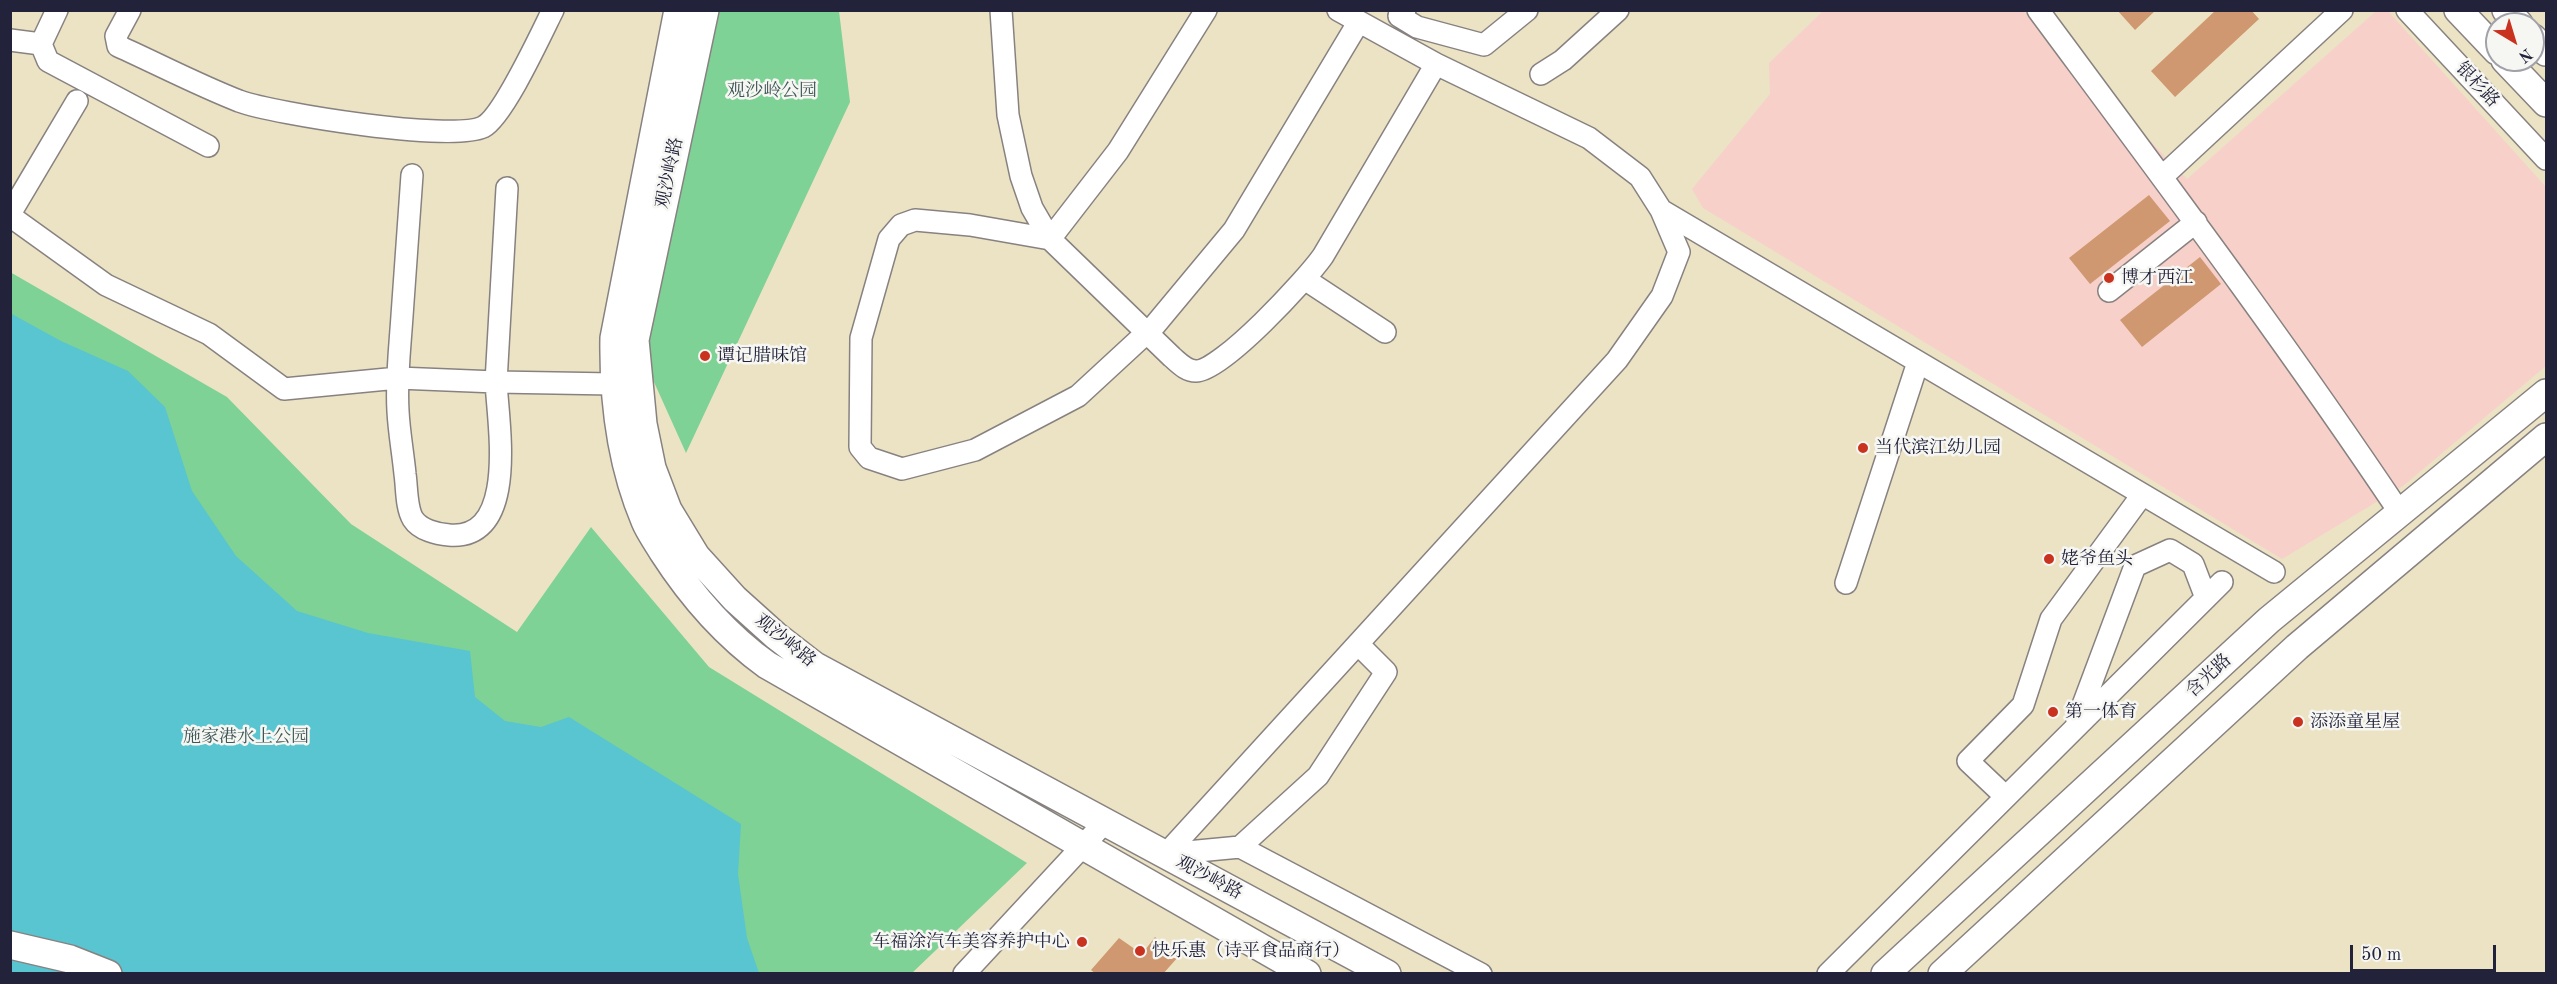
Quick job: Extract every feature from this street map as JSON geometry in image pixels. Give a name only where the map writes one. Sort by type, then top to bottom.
[{"type":"main road","name":"观沙岭路","points":[[678,10],[614,338],[613,384],[622,445],[630,479],[645,522],[676,572],[713,620],[767,665],[1307,974]]},
{"type":"main road","name":"观沙岭路","points":[[705,10],[635,340],[643,424],[652,468],[668,510],[696,556],[735,599],[815,666],[1387,974]]},
{"type":"main road","name":"银杉路","points":[[2458,10],[2485,38]]},
{"type":"main road","points":[[2517,72],[2547,103]]},
{"type":"main road","name":"含光路","points":[[1885,974],[2269,620],[2547,393]]},
{"type":"main road","points":[[1942,974],[2297,647],[2547,437]]},
{"type":"main road","points":[[10,945],[70,960],[108,974]]},
{"type":"street","points":[[57,10],[41,44],[48,61],[208,146]]},
{"type":"street","points":[[130,10],[116,36],[118,46],[239,101],[271,111],[390,128],[464,132],[484,127],[498,112],[553,10]]},
{"type":"street","points":[[1001,10],[1008,115],[1021,176],[1032,208],[1050,239],[1184,368],[1197,371],[1208,368],[1282,305],[1306,280],[1323,256],[1436,64]]},
{"type":"street","points":[[1050,239],[1119,151],[1206,10]]},
{"type":"street","points":[[1166,854],[1617,360],[1662,296],[1679,252],[1661,210],[1640,177],[1589,138],[1436,64],[1338,10]]},
{"type":"street","points":[[1405,10],[1399,16],[1417,27],[1484,45],[1527,10]]},
{"type":"street","points":[[1541,74],[1563,60],[1618,10]]},
{"type":"street","points":[[2038,10],[2196,222],[2323,398],[2400,513]]},
{"type":"street","points":[[2162,177],[2342,10]]},
{"type":"street","name":"银杉路","points":[[2407,10],[2547,159]]},
{"type":"street","points":[[1050,239],[970,225],[915,220],[901,225],[889,239],[861,338],[860,447],[869,458],[902,469],[975,450],[1078,396],[1148,332],[1234,230],[1358,23]]},
{"type":"street","points":[[10,40],[41,44]]},
{"type":"street","points":[[77,101],[10,215],[106,285],[209,334],[284,389],[398,378],[613,384]]},
{"type":"street","points":[[412,175],[398,378],[398,412],[412,519],[424,529],[449,535],[474,530],[490,514],[496,500],[500,476],[496,382],[507,188]]},
{"type":"street","points":[[1661,210],[2274,572]]},
{"type":"street","points":[[2109,291],[2196,222]]},
{"type":"street","points":[[1306,280],[1385,332]]},
{"type":"street","points":[[1846,583],[1918,362]]},
{"type":"street","points":[[2006,797],[1968,761],[2023,705],[2051,619],[2142,495]]},
{"type":"street","points":[[2074,729],[2135,566],[2170,550],[2193,564],[2206,598]]},
{"type":"street","points":[[1828,974],[2222,582]]},
{"type":"street","points":[[1240,847],[1318,776],[1386,672],[1358,644]]},
{"type":"street","points":[[964,974],[1105,822]]},
{"type":"street","points":[[1166,854],[1240,847],[1450,966],[1480,974]]},
{"type":"shaded area","name":"博才西江","points":[[1823,11],[2023,11],[2187,179],[2376,11],[2388,11],[2546,187],[2546,366],[2403,486],[2282,559],[1703,208],[1692,189],[1770,94],[1769,63]]},
{"type":"green space","name":"观沙岭公园","points":[[715,11],[839,11],[850,102],[686,453],[635,340]]},
{"type":"green space","name":"施家港水上公园","points":[[10,272],[227,397],[351,524],[517,632],[591,527],[709,667],[1027,863],[912,973],[11,973]]},
{"type":"water","name":"施家港水上公园","points":[[10,313],[61,341],[128,371],[165,407],[192,491],[236,556],[297,611],[368,633],[470,651],[475,697],[505,721],[541,727],[569,717],[741,824],[738,874],[747,938],[759,973],[11,973]]},
{"type":"building","points":[[2117,10],[2156,10],[2135,30]]},
{"type":"building","points":[[2216,10],[2251,10],[2259,19],[2175,97],[2151,71]]},
{"type":"building","points":[[2149,195],[2170,221],[2090,284],[2069,258]]},
{"type":"building","points":[[2200,257],[2221,284],[2142,347],[2120,320]]},
{"type":"building","points":[[1155,937],[1178,957],[1163,974],[1096,974],[1091,970],[1119,938],[1142,954]]},
{"type":"place","name":"博才西江","points":[[2109,278]]},
{"type":"place","name":"谭记腊味馆","points":[[705,356]]},
{"type":"place","name":"当代滨江幼儿园","points":[[1863,448]]},
{"type":"place","name":"姥爷鱼头","points":[[2049,559]]},
{"type":"place","name":"第一体育","points":[[2053,712]]},
{"type":"place","name":"添添童星屋","points":[[2298,722]]},
{"type":"place","name":"车福涂汽车美容养护中心","points":[[1082,942]]},
{"type":"place","name":"快乐惠（诗平食品商行）","points":[[1140,951]]}]
